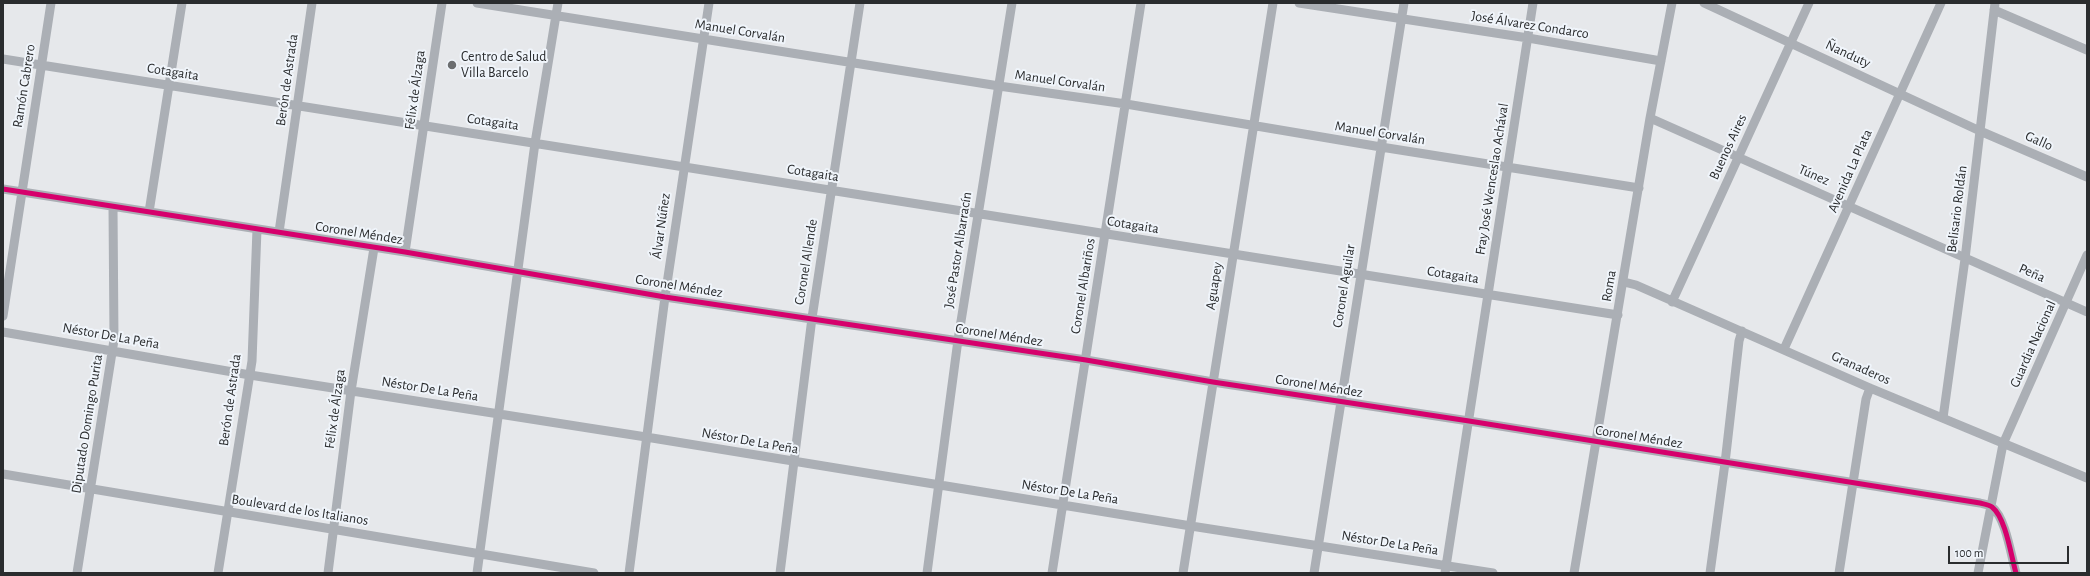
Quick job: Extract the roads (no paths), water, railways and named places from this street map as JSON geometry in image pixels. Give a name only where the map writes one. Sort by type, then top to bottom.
[{"type":"street","name":"Ramón Cabrero","points":[[3,316],[51,3]]},
{"type":"street","points":[[149,212],[182,3]]},
{"type":"street","name":"Berón de Astrada","points":[[279,232],[312,3]]},
{"type":"street","name":"Félix de Álzaga","points":[[405,252],[442,3]]},
{"type":"street","name":"Manuel Corvalán","points":[[477,3],[998,86],[1126,104],[1380,147],[1640,188]]},
{"type":"street","points":[[477,573],[535,142],[558,3]]},
{"type":"street","name":"Álvar Núñez","points":[[629,573],[665,297],[709,3]]},
{"type":"street","name":"Coronel Allende","points":[[780,573],[812,318],[860,3]]},
{"type":"street","name":"José Pastor Albarracín","points":[[927,573],[958,340],[1012,3]]},
{"type":"street","name":"Coronel Albariños","points":[[1052,573],[1142,3]]},
{"type":"street","name":"Aguapey","points":[[1184,573],[1273,3]]},
{"type":"street","name":"José Álvarez Condarco","points":[[1299,3],[1401,20],[1528,38],[1661,61]]},
{"type":"street","name":"Coronel Aguilar","points":[[1314,573],[1380,147],[1404,3]]},
{"type":"street","name":"Fray José Wenceslao Achával","points":[[1445,570],[1533,3]]},
{"type":"street","name":"Roma","points":[[1574,573],[1598,442],[1640,188],[1650,118],[1672,3]]},
{"type":"street","name":"Ñanduty","points":[[1704,3],[1980,131]]},
{"type":"street","name":"Buenos Aires","points":[[1672,302],[1740,157],[1809,3]]},
{"type":"street","name":"Avenida La Plata","points":[[1784,349],[1941,3]]},
{"type":"street","points":[[1995,6],[2087,50]]},
{"type":"street","name":"Belisario Roldán","points":[[1943,418],[1965,259],[1995,6]]},
{"type":"street","name":"Cotagaita","points":[[3,59],[424,126],[535,142],[684,168],[978,213],[1106,235],[1618,315]]},
{"type":"street","name":"Túnez","points":[[1650,118],[1850,206],[1965,259]]},
{"type":"street","name":"Gallo","points":[[1980,131],[2087,177]]},
{"type":"street","name":"Coronel Méndez","points":[[3,189],[405,252],[665,297],[1086,360],[1213,382],[1854,482],[1992,506]]},
{"type":"street","name":"Diputado Domingo Purita","points":[[77,573],[113,351],[113,207]]},
{"type":"street","name":"Berón de Astrada","points":[[218,573],[250,375],[257,229]]},
{"type":"street","name":"Félix de Álzaga","points":[[328,573],[351,391],[374,248]]},
{"type":"street","name":"Guardia Nacional","points":[[1978,573],[2003,444],[2087,255]]},
{"type":"street","name":"Peña","points":[[1965,259],[2087,312]]},
{"type":"street","name":"Granaderos","points":[[1624,282],[1636,285],[1870,388],[2087,478]]},
{"type":"street","points":[[1710,573],[1725,463],[1739,341],[1742,331]]},
{"type":"street","name":"Néstor De La Peña","points":[[3,332],[250,375],[1064,504],[1318,546],[1445,570],[1493,573]]},
{"type":"street","points":[[1839,573],[1866,399],[1870,388]]},
{"type":"street","name":"Boulevard de los Italianos","points":[[3,474],[227,513],[594,573]]},
{"type":"street","points":[[1992,506],[1997,512],[2003,525],[2016,573]]},
{"type":"place","name":"Centro de Salud Villa Barcelo","points":[[452,65]]}]
